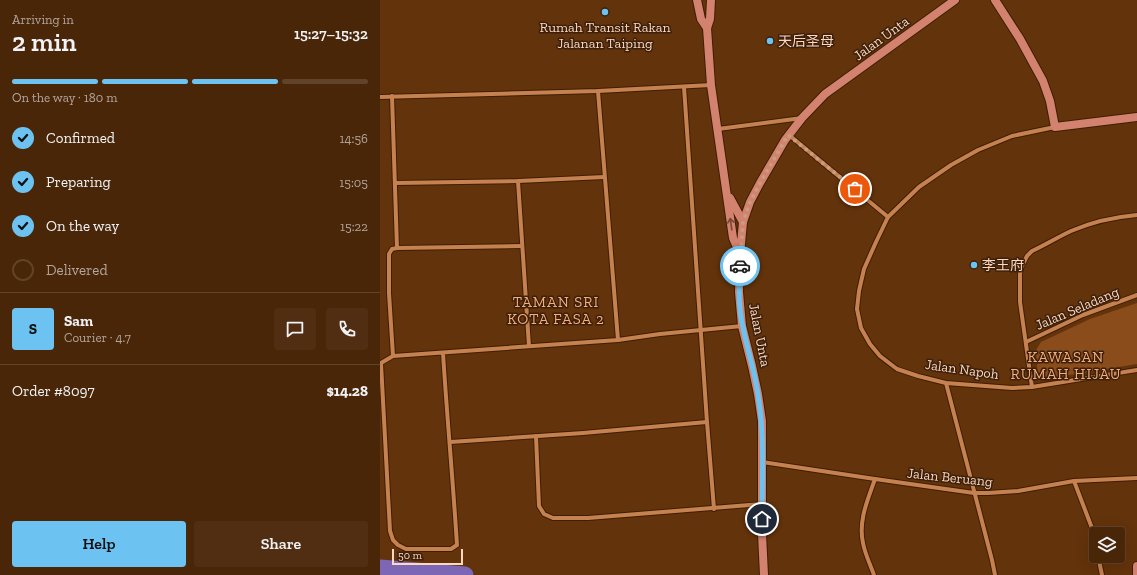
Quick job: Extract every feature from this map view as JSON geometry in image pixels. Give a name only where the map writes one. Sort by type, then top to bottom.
[{"type":"street","points":[[697,0],[700,19],[707,28]]},
{"type":"street","points":[[711,0],[710,19],[707,28],[711,85],[733,238],[740,255]]},
{"type":"street","name":"Jalan Unta","points":[[764,575],[762,421],[758,394],[742,326],[739,292],[743,222],[750,202],[760,183],[788,135],[802,118],[825,94],[955,0]]},
{"type":"street","points":[[995,0],[1020,39],[1043,81],[1050,101],[1055,127]]},
{"type":"street","points":[[380,97],[598,91],[711,85]]},
{"type":"street","points":[[684,87],[714,508]]},
{"type":"street","points":[[598,91],[618,340]]},
{"type":"street","points":[[392,96],[397,248]]},
{"type":"street","name":"Jalan Napoh","points":[[1137,117],[1055,127],[1012,136],[978,150],[951,165],[919,187],[888,217],[864,269],[857,309],[861,328],[870,344],[880,356],[897,369],[946,383],[1012,388],[1032,387],[1137,370]]},
{"type":"street","points":[[718,129],[802,118]]},
{"type":"street","points":[[788,135],[888,217]]},
{"type":"street","points":[[396,182],[518,181],[604,177]]},
{"type":"street","points":[[518,181],[529,346]]},
{"type":"street","points":[[727,193],[743,222]]},
{"type":"street","name":"Jalan Seladang","points":[[1032,387],[1020,302],[1020,274],[1027,256],[1032,251],[1071,231],[1103,220],[1137,215]]},
{"type":"street","points":[[393,356],[389,292],[389,254],[392,249],[522,246]]},
{"type":"street","name":"Jalan Seladang","points":[[1026,342],[1083,316],[1137,295]]},
{"type":"street","points":[[443,353],[457,546],[451,549],[406,549],[398,545],[393,540],[390,531],[381,363],[393,356],[618,340],[660,334],[742,326]]},
{"type":"street","points":[[946,383],[995,575]]},
{"type":"street","points":[[450,442],[583,433],[707,422]]},
{"type":"street","points":[[536,436],[539,506],[544,514],[553,518],[588,518],[762,504]]},
{"type":"street","name":"Jalan Beruang","points":[[762,462],[974,493],[1018,491],[1074,481],[1137,478]]},
{"type":"street","points":[[874,575],[862,541],[862,525],[865,507],[875,479]]},
{"type":"street","points":[[1074,481],[1092,527]]},
{"type":"street","points":[[1099,563],[1102,575]]},
{"type":"street","points":[[1137,566],[1137,575]]},
{"type":"shaded area","points":[[1137,303],[1137,364],[1038,380],[1036,350],[1041,342],[1090,319]]},
{"type":"waterway","points":[[380,568],[465,575]]},
{"type":"way so far","points":[[740,266],[743,222],[750,202],[788,135],[855,189]]},
{"type":"place","name":"Rumah Transit Rakan Jalanan Taiping","points":[[605,12]]},
{"type":"place","name":"天后圣母","points":[[770,41]]},
{"type":"place","name":"李王府","points":[[974,265]]},
{"type":"district","name":"TAMAN SRI KOTA FASA 2","points":[[556,310]]},
{"type":"district","name":"KAWASAN RUMAH HIJAU","points":[[1066,366]]},
{"type":"route","points":[[740,266],[739,292],[742,326],[758,394],[762,421],[762,519]]}]
